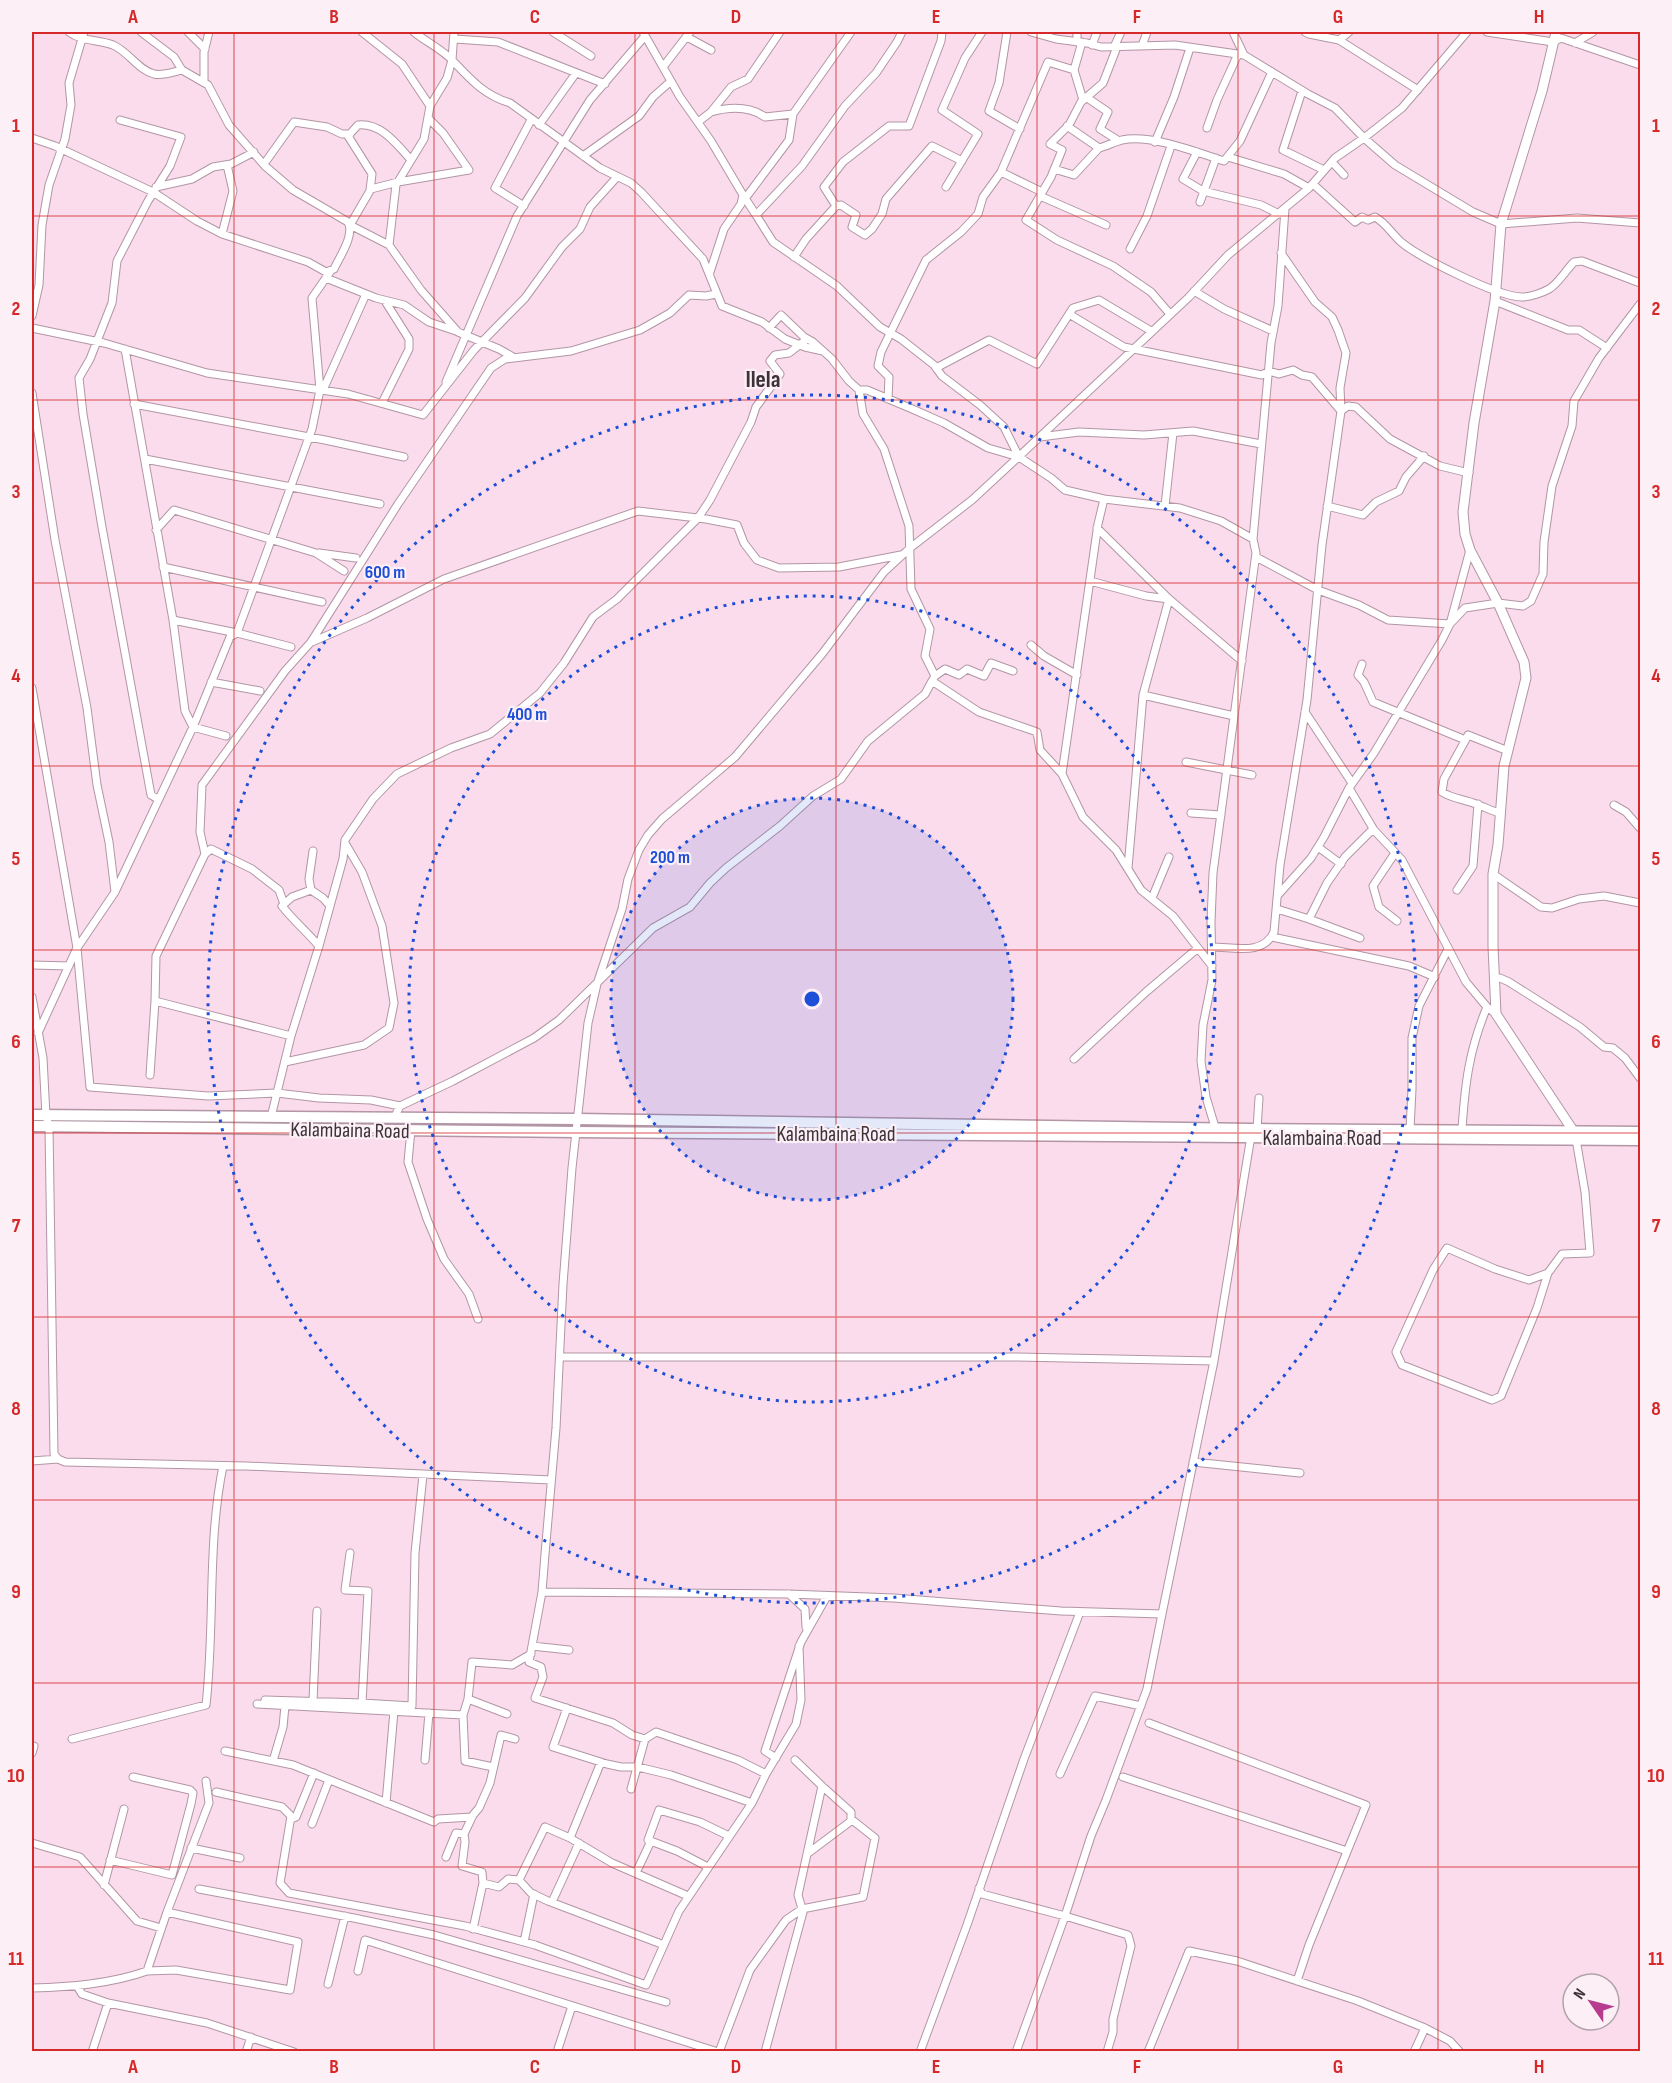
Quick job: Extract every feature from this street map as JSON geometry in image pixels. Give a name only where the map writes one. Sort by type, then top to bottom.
[{"type":"main road","points":[[32,1116],[48,1121],[272,1117],[577,1119],[1215,1127],[1253,1132],[1462,1129],[1575,1135],[1641,1132]]},
{"type":"main road","name":"Kalambaina Road","points":[[32,1126],[48,1121],[576,1132],[1253,1132],[1575,1135],[1641,1140]]},
{"type":"street","points":[[69,32],[76,38],[83,35],[111,44],[128,53],[145,71],[158,75],[182,70]]},
{"type":"street","points":[[141,32],[174,57],[182,70],[208,84],[229,125],[264,164],[293,190],[344,219],[350,225],[389,245],[421,290],[462,334]]},
{"type":"street","points":[[188,32],[205,48]]},
{"type":"street","points":[[204,81],[205,48],[209,32]]},
{"type":"street","points":[[362,32],[402,63],[430,106]]},
{"type":"street","points":[[414,32],[452,60],[470,80],[500,100],[510,103],[600,168],[631,183],[690,242],[703,259],[722,306],[762,322],[785,339],[823,351]]},
{"type":"street","points":[[698,122],[711,112],[731,87],[748,79],[780,32]]},
{"type":"street","points":[[743,195],[747,196],[789,140],[792,114],[851,32]]},
{"type":"street","points":[[756,215],[802,166],[845,106],[876,73],[902,32]]},
{"type":"street","points":[[836,206],[825,187],[843,162],[889,126],[909,126],[941,41],[942,32]]},
{"type":"street","points":[[946,187],[978,134],[942,110],[965,58],[982,32]]},
{"type":"street","points":[[1007,32],[999,83],[989,111],[1020,129]]},
{"type":"street","points":[[1031,32],[1101,47],[1175,45],[1241,54],[1335,108],[1395,165],[1473,212],[1501,224],[1576,218],[1641,223]]},
{"type":"street","points":[[1077,32],[1080,42],[1074,70],[1085,99],[1108,112],[1100,129],[1119,141]]},
{"type":"street","points":[[1092,45],[1097,32]]},
{"type":"street","points":[[1121,32],[1103,83],[1085,99],[1067,126],[1050,144],[1062,150],[1026,220],[1057,240],[1113,266],[1151,292],[1170,314]]},
{"type":"street","points":[[1142,46],[1147,32]]},
{"type":"street","points":[[1207,128],[1217,100],[1241,54],[1233,32]]},
{"type":"street","points":[[1305,32],[1339,40],[1418,90]]},
{"type":"street","points":[[1339,40],[1349,32]]},
{"type":"street","points":[[645,1739],[632,1735],[613,1723],[535,1698],[543,1673],[541,1667],[529,1662],[542,1592],[560,1357],[563,1284],[588,1023],[597,984],[622,909],[633,865],[648,835],[662,819],[735,757],[822,654],[884,572],[901,555],[972,500],[1101,381],[1228,255],[1282,212],[1311,186],[1332,162],[1402,108],[1467,32]]},
{"type":"street","points":[[1487,32],[1553,42],[1561,38],[1641,65]]},
{"type":"street","points":[[1496,1014],[1493,874],[1504,766],[1527,678],[1524,662],[1498,603],[1470,550],[1465,534],[1463,512],[1474,423],[1495,301],[1501,224],[1542,91],[1556,32]]},
{"type":"street","points":[[1575,43],[1593,32]]},
{"type":"street","points":[[559,33],[591,56]]},
{"type":"street","points":[[442,391],[462,334],[517,216],[590,100],[644,34],[671,81],[773,242],[837,286],[880,327],[901,339],[936,368],[942,376],[980,405],[1004,427],[1019,457]]},
{"type":"street","points":[[663,67],[688,34],[711,50]]},
{"type":"street","points":[[32,316],[39,285],[42,225],[49,185],[62,149],[71,105],[69,83],[83,35]]},
{"type":"street","points":[[389,245],[398,182],[424,140],[430,106],[447,78],[455,35],[498,42],[605,84]]},
{"type":"street","points":[[1155,142],[1174,97],[1190,48]]},
{"type":"street","points":[[888,399],[888,377],[878,366],[881,352],[926,260],[961,232],[978,214],[983,196],[1001,172],[1048,62],[1074,70]]},
{"type":"street","points":[[1054,169],[1074,175],[1099,148],[1123,140],[1155,142],[1224,160],[1240,141],[1272,72]]},
{"type":"street","points":[[539,125],[576,73]]},
{"type":"street","points":[[583,156],[639,116],[653,97],[671,81]]},
{"type":"street","points":[[1302,91],[1283,150],[1324,171]]},
{"type":"street","points":[[711,112],[729,107],[756,111],[765,117],[792,114]]},
{"type":"street","points":[[370,190],[398,182],[469,170],[443,133],[428,118]]},
{"type":"street","points":[[120,120],[181,137],[170,166],[117,261],[112,303],[90,359],[79,378],[83,414],[151,795],[158,799]]},
{"type":"street","points":[[524,206],[495,188],[531,120]]},
{"type":"street","points":[[264,164],[294,122],[327,127],[342,134],[350,134]]},
{"type":"street","points":[[321,390],[312,298],[334,269],[348,239],[350,225],[370,190],[372,174],[348,136],[357,125],[369,124],[386,134],[411,159]]},
{"type":"street","points":[[1067,126],[1099,148]]},
{"type":"street","points":[[32,138],[155,190],[197,221],[222,234],[308,262],[366,294],[404,305],[429,322],[482,342],[513,357]]},
{"type":"street","points":[[794,257],[806,239],[836,206],[842,205],[856,215],[852,227],[865,235],[872,230],[882,214],[886,199],[932,146],[962,161]]},
{"type":"street","points":[[1130,249],[1147,216],[1171,146]]},
{"type":"street","points":[[155,190],[192,179],[213,167],[227,165],[254,152]]},
{"type":"street","points":[[1197,152],[1183,179],[1204,191],[1261,204],[1282,212]]},
{"type":"street","points":[[1228,156],[1284,174],[1311,186],[1355,222],[1362,217],[1368,220],[1375,217],[1384,222],[1400,241],[1429,261],[1496,290],[1522,297],[1543,291],[1551,288],[1574,262],[1582,261],[1641,283]]},
{"type":"street","points":[[1200,202],[1216,158]]},
{"type":"street","points":[[1332,162],[1344,175]]},
{"type":"street","points":[[222,234],[233,191],[227,165]]},
{"type":"street","points":[[1001,172],[1106,225]]},
{"type":"street","points":[[32,328],[125,349],[207,373],[348,394],[423,415],[482,342],[525,298],[562,247],[580,229],[590,207],[617,177]]},
{"type":"street","points":[[710,272],[724,229],[741,204],[743,195]]},
{"type":"street","points":[[1215,1127],[1206,1097],[1201,1061],[1201,1043],[1211,992],[1213,873],[1256,557],[1253,539],[1273,331],[1278,306],[1282,212]]},
{"type":"street","points":[[1212,947],[1257,948],[1272,938],[1274,932],[1280,865],[1305,712],[1327,506],[1341,411],[1340,388],[1346,353],[1338,330],[1332,317],[1315,302],[1281,253]]},
{"type":"street","points":[[1194,291],[1224,309],[1273,331]]},
{"type":"street","points":[[38,1033],[77,948],[115,892],[193,726],[230,637],[237,633],[309,437],[321,390],[366,294]]},
{"type":"street","points":[[206,854],[200,832],[202,785],[285,671],[311,642],[398,504],[491,368],[505,359],[571,351],[640,330],[669,313],[689,295],[716,294]]},
{"type":"street","points":[[936,368],[988,340],[1037,364],[1073,308],[1099,300],[1151,331]]},
{"type":"street","points":[[382,404],[409,349],[409,339],[385,301]]},
{"type":"street","points":[[1495,301],[1568,330],[1578,330],[1607,348]]},
{"type":"street","points":[[1277,897],[1318,848],[1350,785],[1374,753],[1450,624],[1465,608],[1498,603],[1522,606],[1531,601],[1543,574],[1544,542],[1552,486],[1572,426],[1574,401],[1599,358],[1641,304]]},
{"type":"street","points":[[1069,314],[1124,347],[1262,375],[1269,371],[1279,374],[1293,370],[1312,377],[1341,411]]},
{"type":"street","points":[[769,328],[781,315],[832,359],[859,390],[863,414],[884,449],[909,526],[911,589],[930,628],[925,656],[934,678],[979,712],[1037,732],[1040,750],[1062,774],[1083,817],[1116,850],[1141,890],[1173,916],[1212,966]]},
{"type":"street","points":[[272,1117],[291,1036],[319,946],[343,859],[345,843],[373,799],[397,774],[451,748],[490,734],[540,693],[564,663],[593,616],[617,598],[698,518],[716,490],[751,422],[756,407],[780,374],[770,361],[775,355],[789,353],[807,339]]},
{"type":"street","points":[[125,349],[173,620],[185,711],[193,726],[226,736]]},
{"type":"street","points":[[859,390],[867,390],[944,423],[988,448],[1019,457],[1065,490],[1104,499],[1180,508],[1221,521],[1253,539]]},
{"type":"street","points":[[32,393],[55,540],[87,708],[115,892]]},
{"type":"street","points":[[134,404],[404,457]]},
{"type":"street","points":[[1341,411],[1348,406],[1356,407],[1390,440],[1440,466],[1469,473]]},
{"type":"street","points":[[1040,437],[1079,432],[1144,435],[1193,431],[1261,444]]},
{"type":"street","points":[[1165,506],[1173,433]]},
{"type":"street","points":[[1327,506],[1363,515],[1376,502],[1399,491],[1406,477],[1424,456]]},
{"type":"street","points":[[145,459],[380,504]]},
{"type":"street","points":[[1062,774],[1097,528],[1104,499]]},
{"type":"street","points":[[156,530],[174,510],[316,553],[356,558]]},
{"type":"street","points":[[311,642],[367,618],[444,579],[638,511],[737,525],[744,543],[757,560],[779,568],[839,567],[901,555]]},
{"type":"street","points":[[1097,528],[1169,598],[1242,661]]},
{"type":"street","points":[[1450,624],[1470,550]]},
{"type":"street","points":[[316,553],[344,571]]},
{"type":"street","points":[[1256,557],[1318,590],[1359,604],[1388,620],[1450,624]]},
{"type":"street","points":[[163,567],[322,602]]},
{"type":"street","points":[[1090,581],[1146,596],[1169,598]]},
{"type":"street","points":[[1128,868],[1143,695],[1169,598]]},
{"type":"street","points":[[173,620],[291,647]]},
{"type":"street","points":[[1031,645],[1044,656],[1077,675]]},
{"type":"street","points":[[32,688],[77,948],[90,1087],[208,1096],[277,1093],[319,1098],[371,1100],[400,1106],[453,1081],[545,1031],[559,1020],[658,925],[690,907],[726,868],[780,826],[813,796],[841,779],[868,741],[925,694],[934,678],[945,669],[959,675],[967,669],[984,676],[991,663],[1014,670]]},
{"type":"street","points":[[1362,664],[1358,675],[1364,682],[1373,702],[1466,739]]},
{"type":"street","points":[[211,682],[260,691]]},
{"type":"street","points":[[1143,695],[1234,716]]},
{"type":"street","points":[[1305,712],[1350,785],[1373,829],[1402,860],[1466,982],[1496,1014],[1575,1135],[1585,1192],[1590,1253],[1562,1254],[1548,1273],[1537,1308],[1501,1396],[1492,1400],[1402,1365],[1396,1352],[1433,1270],[1447,1248],[1495,1269],[1529,1280],[1548,1273]]},
{"type":"street","points":[[1500,813],[1478,804],[1452,798],[1442,792],[1444,779],[1468,735],[1508,751]]},
{"type":"street","points":[[1186,762],[1251,775]]},
{"type":"street","points":[[1457,890],[1473,866],[1478,804]]},
{"type":"street","points":[[1614,805],[1626,812],[1641,828]]},
{"type":"street","points":[[1191,813],[1221,815]]},
{"type":"street","points":[[1310,919],[1327,883],[1373,829]]},
{"type":"street","points":[[285,1062],[364,1045],[388,1028],[394,1003],[382,926],[362,872],[345,843]]},
{"type":"street","points":[[1318,848],[1341,864]]},
{"type":"street","points":[[150,1076],[156,956],[206,854],[211,849],[252,869],[279,890],[284,903],[282,906],[292,920],[304,929],[319,946]]},
{"type":"street","points":[[313,851],[309,879],[311,890],[330,906]]},
{"type":"street","points":[[1395,853],[1373,886],[1379,907],[1397,921]]},
{"type":"street","points":[[1152,898],[1169,857]]},
{"type":"street","points":[[1493,874],[1541,907],[1552,908],[1604,896],[1641,903]]},
{"type":"street","points":[[284,903],[292,897],[311,890]]},
{"type":"street","points":[[1277,909],[1360,938]]},
{"type":"street","points":[[1272,938],[1409,966],[1436,977]]},
{"type":"street","points":[[1074,1059],[1146,992],[1198,948]]},
{"type":"street","points":[[1410,1130],[1412,1038],[1419,1006],[1436,977],[1448,949]]},
{"type":"street","points":[[32,965],[69,966]]},
{"type":"street","points":[[1494,979],[1500,978],[1509,982],[1580,1027],[1604,1047],[1612,1048],[1641,1078]]},
{"type":"street","points":[[32,997],[43,1058],[48,1121],[54,1454],[58,1459]]},
{"type":"street","points":[[154,1001],[291,1036]]},
{"type":"street","points":[[1462,1129],[1465,1083],[1476,1034],[1487,1007]]},
{"type":"street","points":[[1016,2052],[1091,1836],[1147,1689],[1214,1360],[1259,1098]]},
{"type":"street","points":[[394,1118],[400,1106]]},
{"type":"street","points":[[411,1130],[408,1161],[428,1219],[444,1259],[469,1294],[478,1319]]},
{"type":"street","points":[[560,1357],[994,1357],[1214,1360]]},
{"type":"street","points":[[32,1461],[58,1459],[65,1462],[224,1466],[551,1480]]},
{"type":"street","points":[[1193,1462],[1300,1473]]},
{"type":"street","points":[[72,1739],[206,1705],[210,1665],[215,1508],[224,1466]]},
{"type":"street","points":[[265,1700],[412,1706],[416,1553],[423,1475]]},
{"type":"street","points":[[350,1553],[345,1590],[368,1591],[362,1703]]},
{"type":"street","points":[[542,1592],[789,1594],[1162,1614]]},
{"type":"street","points":[[789,1594],[805,1609],[806,1630]]},
{"type":"street","points":[[776,1758],[765,1751],[799,1646],[827,1596]]},
{"type":"street","points":[[313,1701],[317,1611]]},
{"type":"street","points":[[920,2052],[1028,1749],[1080,1611]]},
{"type":"street","points":[[216,1792],[282,1807],[291,1816],[280,1883],[289,1893],[474,1929],[524,1942],[646,1985],[678,1911],[752,1803],[766,1774],[796,1724],[801,1700],[799,1646]]},
{"type":"street","points":[[494,1767],[465,1761],[463,1714],[468,1699],[472,1662],[512,1665],[531,1650],[569,1650]]},
{"type":"street","points":[[1060,1774],[1095,1696],[1141,1706]]},
{"type":"street","points":[[468,1699],[507,1714]]},
{"type":"street","points":[[257,1704],[463,1714]]},
{"type":"street","points":[[273,1761],[283,1727],[285,1706]]},
{"type":"street","points":[[567,1708],[553,1747],[621,1767],[637,1767],[671,1775],[752,1803]]},
{"type":"street","points":[[386,1803],[394,1711]]},
{"type":"street","points":[[425,1760],[429,1713]]},
{"type":"street","points":[[1149,1723],[1366,1805],[1309,1945],[1297,1981]]},
{"type":"street","points":[[631,1790],[645,1739],[656,1732],[738,1760],[766,1774]]},
{"type":"street","points":[[474,1929],[483,1883],[482,1872],[461,1865],[464,1834],[485,1797],[501,1735],[515,1739]]},
{"type":"street","points":[[225,1751],[293,1765],[434,1822],[438,1819],[472,1817]]},
{"type":"street","points":[[795,1761],[851,1812],[851,1821],[807,1854]]},
{"type":"street","points":[[570,1838],[601,1762]]},
{"type":"street","points":[[291,1819],[296,1817],[314,1773]]},
{"type":"street","points":[[111,1860],[171,1875],[191,1804],[193,1793],[190,1790],[133,1777]]},
{"type":"street","points":[[1123,1777],[1347,1851]]},
{"type":"street","points":[[312,1824],[329,1780]]},
{"type":"street","points":[[147,1971],[209,1803],[206,1781]]},
{"type":"street","points":[[765,2052],[803,1912],[798,1895],[822,1786]]},
{"type":"street","points":[[104,1885],[124,1809]]},
{"type":"street","points":[[708,1867],[677,1851],[648,1840],[659,1810],[700,1822],[729,1836]]},
{"type":"street","points":[[358,1971],[365,1940],[719,2052],[750,1970],[786,1920],[802,1909],[863,1897],[875,1838],[851,1819]]},
{"type":"street","points":[[519,1880],[530,1861],[544,1827],[570,1838],[612,1863],[688,1896]]},
{"type":"street","points":[[446,1857],[456,1833],[464,1834]]},
{"type":"street","points":[[636,1873],[651,1841]]},
{"type":"street","points":[[32,1843],[80,1857],[136,1921],[161,1928]]},
{"type":"street","points":[[552,1902],[579,1843]]},
{"type":"street","points":[[191,1848],[240,1858]]},
{"type":"street","points":[[483,1883],[499,1887],[508,1879],[519,1880],[534,1894],[664,1945]]},
{"type":"street","points":[[980,1888],[982,1894],[1128,1935],[1131,1946],[1107,2052]]},
{"type":"street","points":[[199,1889],[434,1935],[666,2002]]},
{"type":"street","points":[[524,1942],[534,1894]]},
{"type":"street","points":[[32,1988],[77,1986],[147,1971],[176,1970],[290,1990],[298,1942],[167,1912]]},
{"type":"street","points":[[328,1984],[345,1916]]},
{"type":"street","points":[[1148,2052],[1189,1951],[1237,1961],[1358,2001],[1425,2028],[1450,2041],[1460,2052]]},
{"type":"street","points":[[77,1986],[82,1994],[108,2003],[207,2023],[294,2052]]},
{"type":"street","points":[[92,2052],[108,2003]]},
{"type":"street","points":[[557,2052],[572,2006]]},
{"type":"street","points":[[1414,2052],[1425,2028]]},
{"type":"street","points":[[246,2052],[250,2037]]},
{"type":"district","name":"Ilela","points":[[763,379]]}]
